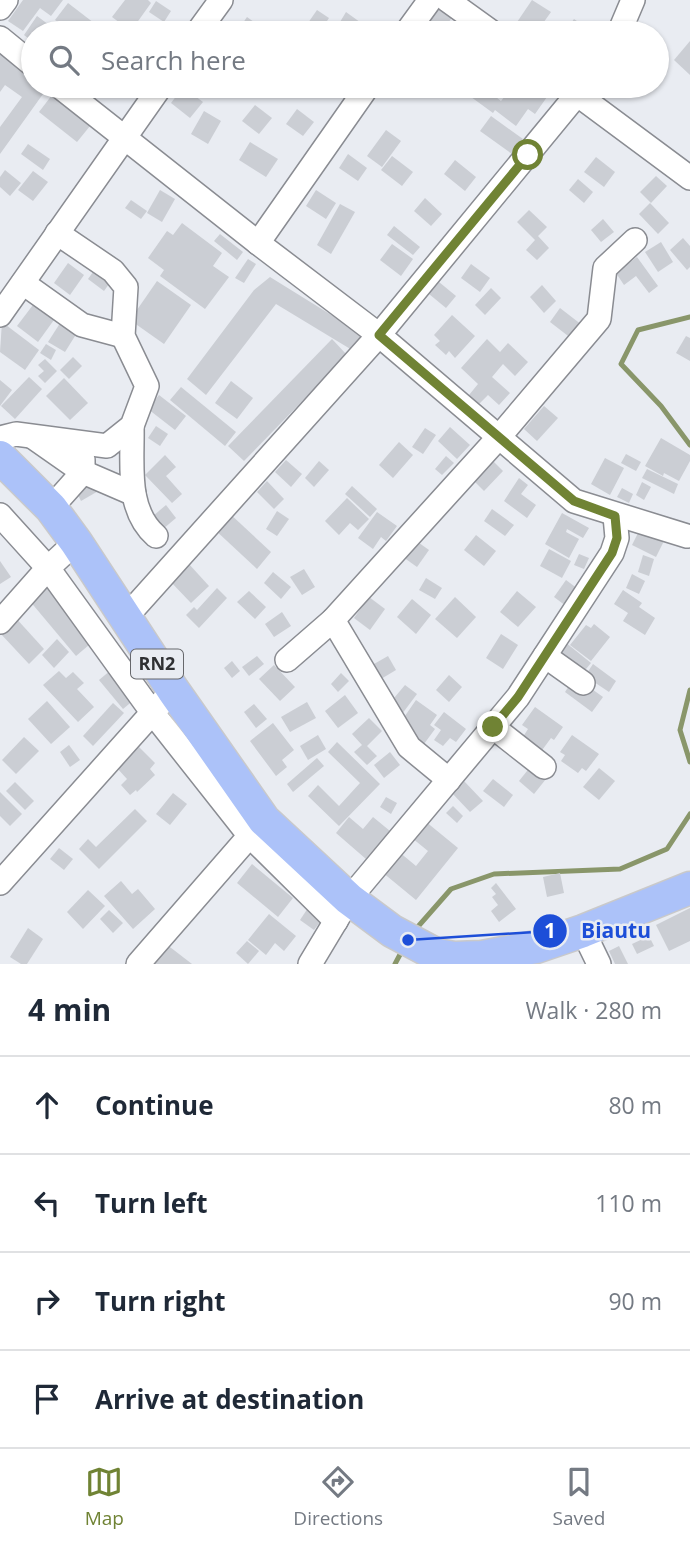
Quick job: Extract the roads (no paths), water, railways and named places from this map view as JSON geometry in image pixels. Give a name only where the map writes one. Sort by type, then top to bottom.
[{"type":"highway","name":"RN2","points":[[0,457],[51,508],[76,542],[126,617],[163,701],[256,828],[342,910],[454,961],[536,947],[688,891]]},
{"type":"street","points":[[0,9],[6,0]]},
{"type":"street","points":[[206,21],[221,0]]},
{"type":"street","points":[[415,21],[430,0]]},
{"type":"street","points":[[447,0],[476,21]]},
{"type":"street","points":[[624,21],[633,0]]},
{"type":"street","points":[[0,38],[21,55]]},
{"type":"street","points":[[74,98],[379,335],[574,501],[615,516],[687,536]]},
{"type":"street","points":[[0,315],[153,98]]},
{"type":"street","points":[[258,243],[360,98]]},
{"type":"street","points":[[126,617],[379,335],[569,98]]},
{"type":"street","points":[[588,98],[690,178]]},
{"type":"street","points":[[57,233],[113,271],[126,287],[123,336],[148,386],[132,426],[134,501],[145,527],[156,536]]},
{"type":"street","points":[[287,660],[333,620],[499,437],[599,319],[605,268],[635,240]]},
{"type":"street","points":[[23,283],[82,325],[123,336]]},
{"type":"street","points":[[0,438],[16,434],[107,446],[132,426]]},
{"type":"street","points":[[32,436],[83,472],[134,494]]},
{"type":"street","points":[[51,508],[83,472],[82,443]]},
{"type":"street","points":[[0,515],[163,701],[0,883]]},
{"type":"street","points":[[310,964],[342,910],[518,697],[612,553],[617,538],[615,516]]},
{"type":"street","points":[[0,622],[48,568],[76,542]]},
{"type":"street","points":[[333,620],[409,747],[449,780]]},
{"type":"street","points":[[545,656],[583,683]]},
{"type":"street","points":[[493,727],[544,767]]},
{"type":"street","points":[[138,964],[256,828]]},
{"type":"street","points":[[583,931],[599,964]]},
{"type":"waterway","points":[[690,317],[638,330],[621,364],[661,406],[690,445]]},
{"type":"waterway","points":[[690,690],[680,730],[690,762]]},
{"type":"waterway","points":[[415,930],[451,889],[494,874],[620,869],[667,849],[690,814]]},
{"type":"waterway","points":[[395,964],[404,947]]},
{"type":"place","name":"Biautu","points":[[408,940]]}]
